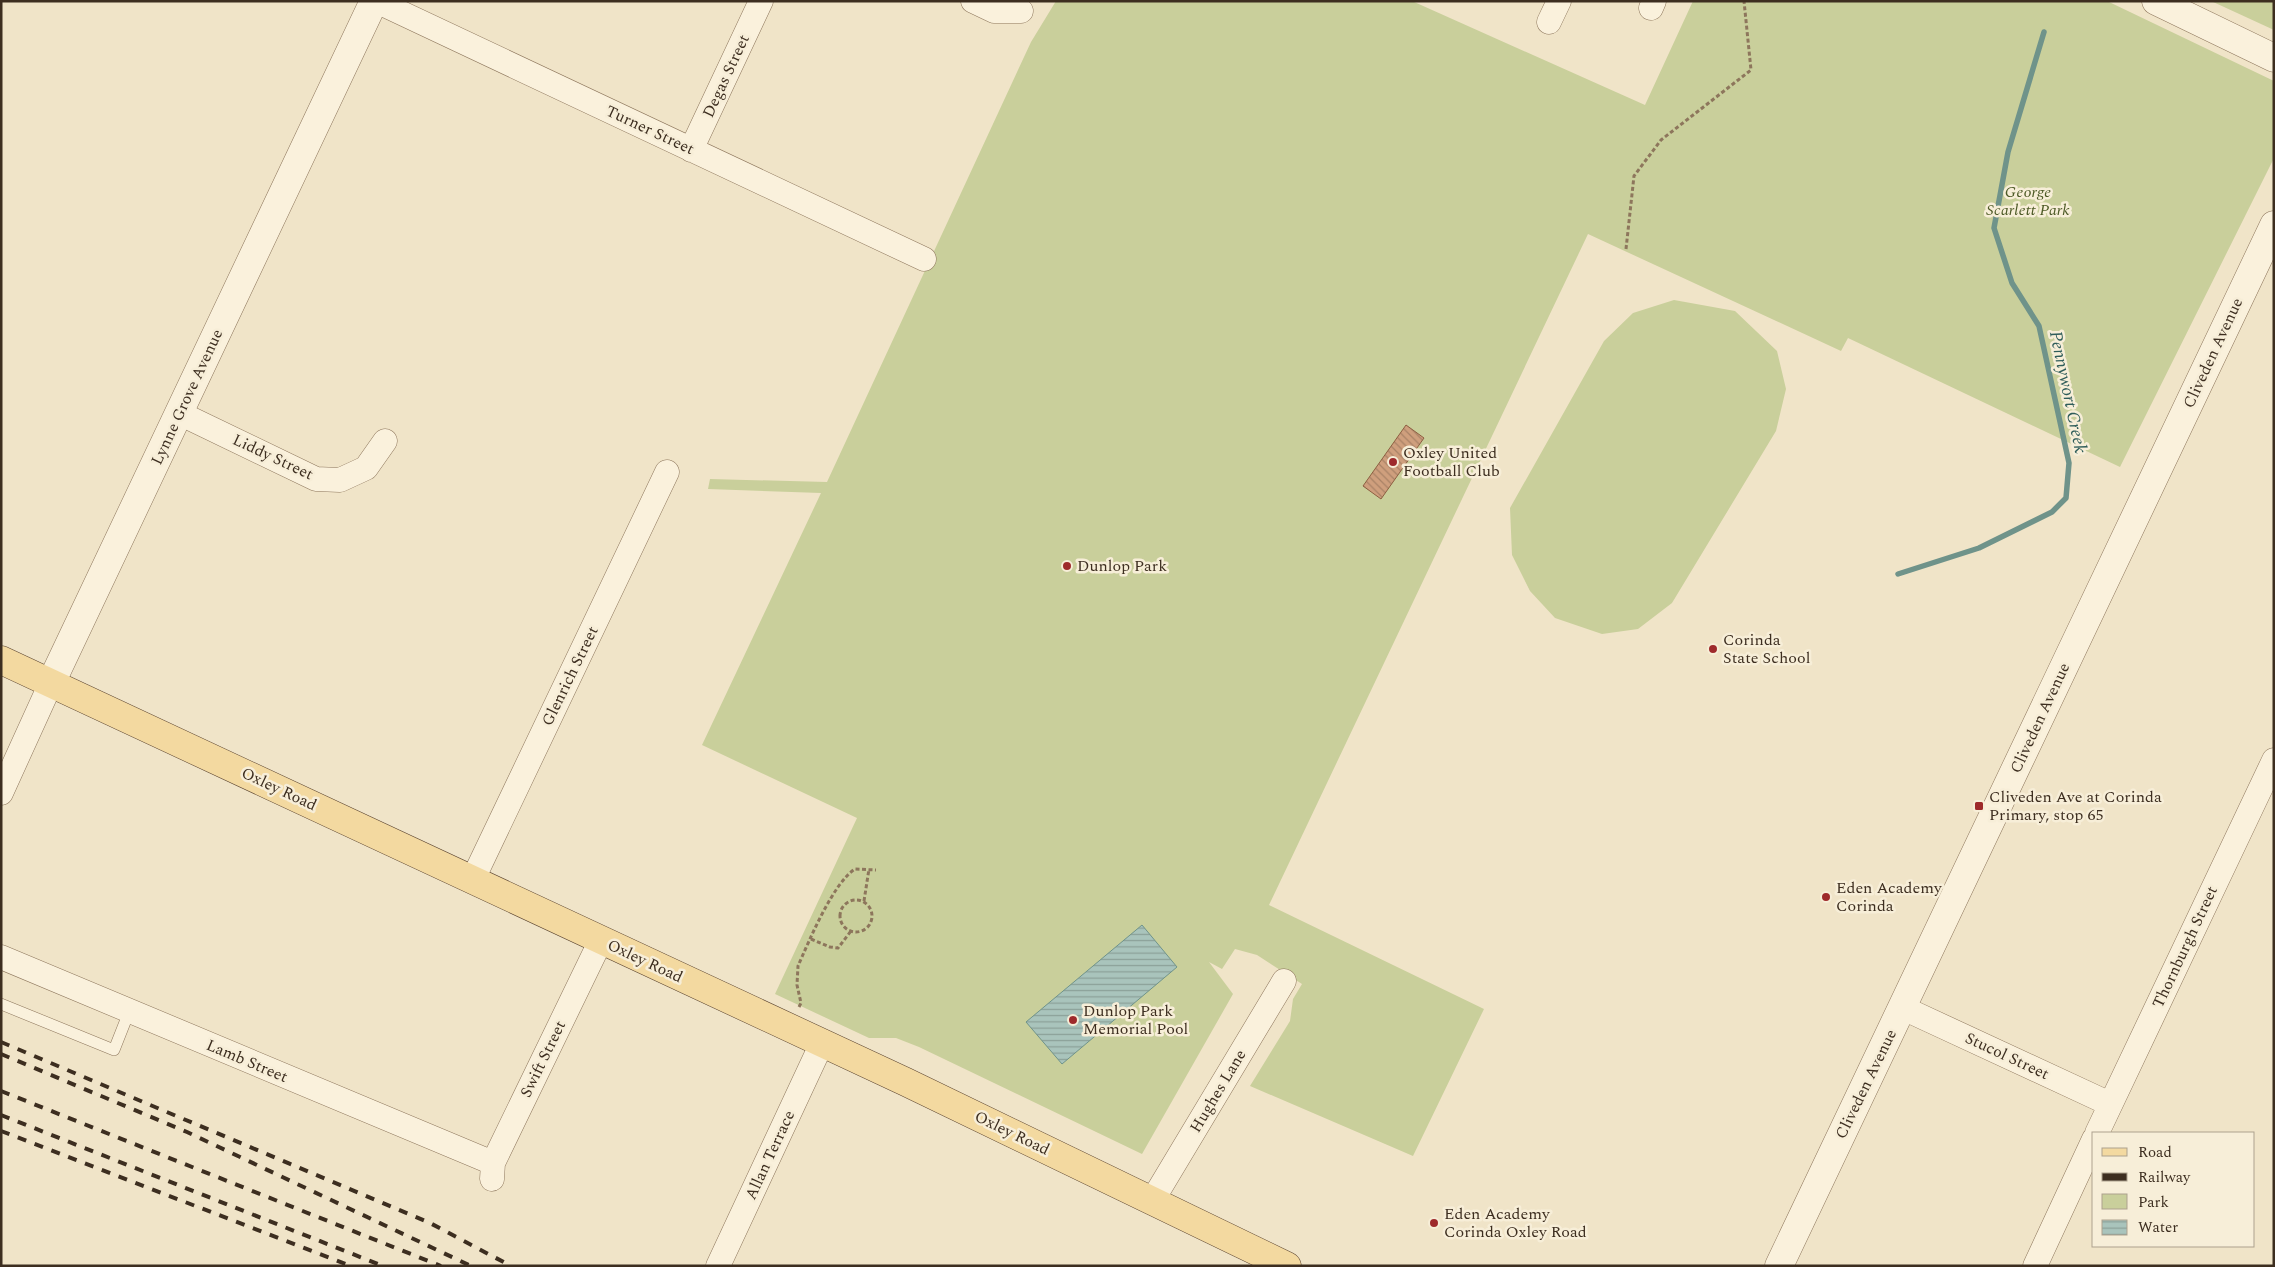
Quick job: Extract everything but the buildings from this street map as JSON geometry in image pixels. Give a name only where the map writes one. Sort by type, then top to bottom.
[{"type":"main road","name":"Oxley Road","points":[[1,660],[822,1043],[1287,1266]]},
{"type":"street","name":"Turner Street","points":[[375,1],[924,259]]},
{"type":"street","name":"Lynne Grove Avenue","points":[[1,793],[51,683],[375,1]]},
{"type":"street","name":"Degas Street","points":[[691,150],[761,1]]},
{"type":"street","points":[[973,1],[994,11],[1021,11]]},
{"type":"street","points":[[2156,1],[2274,58]]},
{"type":"street","name":"Cliveden Avenue","points":[[1779,1266],[2274,225]]},
{"type":"street","name":"Liddy Street","points":[[179,413],[316,479],[340,480],[366,468],[385,441]]},
{"type":"street","name":"Glenrich Street","points":[[473,879],[667,472]]},
{"type":"street","name":"Thornburgh Street","points":[[2097,1132],[2274,760]]},
{"type":"street","name":"Swift Street","points":[[492,1171],[601,940]]},
{"type":"street","name":"Lamb Street","points":[[1,958],[492,1171]]},
{"type":"street","name":"Hughes Lane","points":[[1152,1201],[1284,981]]},
{"type":"street","name":"Stucol Street","points":[[1903,1008],[2110,1104]]},
{"type":"street","name":"Allan Terrace","points":[[718,1266],[822,1043]]},
{"type":"street","points":[[2035,1266],[2092,1143]]},
{"type":"lane","points":[[1,1004],[114,1050],[129,1012]]},
{"type":"path","points":[[1626,249],[1634,176],[1660,140],[1752,70],[1744,1]]},
{"type":"path","points":[[798,1010],[801,1003],[796,975],[811,939],[842,881],[855,869],[876,870]]},
{"type":"path","points":[[864,901],[869,869]]},
{"type":"path","points":[[854,900],[864,901],[873,914],[870,924],[862,931],[851,931],[841,920],[842,910],[849,902],[854,900]]},
{"type":"path","points":[[811,939],[830,947],[838,948],[851,931]]},
{"type":"green space","name":"Dunlop Park","points":[[1056,1],[1412,1],[1645,105],[1693,1],[2107,1],[2274,81],[2274,158],[2120,467],[1848,338],[1841,351],[1588,234],[1269,905],[1484,1009],[1413,1156],[1250,1086],[1290,1021],[1293,999],[1302,984],[1257,955],[1235,949],[1222,969],[1209,962],[1233,994],[1142,1154],[919,1047],[896,1038],[869,1038],[775,994],[857,818],[702,745],[821,493],[708,489],[710,479],[827,482],[1031,42]]},
{"type":"green space","points":[[2211,1],[2274,1],[2274,30]]},
{"type":"green space","points":[[1674,300],[1735,311],[1777,351],[1786,389],[1776,431],[1672,603],[1638,629],[1602,634],[1555,618],[1530,591],[1512,555],[1510,508],[1604,341],[1633,313]]},
{"type":"water","points":[[1142,925],[1177,967],[1062,1064],[1026,1022]]},
{"type":"waterway","name":"Pennywort Creek","points":[[1898,574],[1979,548],[2052,512],[2066,498],[2069,463],[2039,326],[2012,283],[1994,228],[2008,152],[2044,32]]},
{"type":"railway","points":[[1,1042],[430,1223],[511,1266]]},
{"type":"railway","points":[[1,1054],[187,1132],[471,1266]]},
{"type":"railway","points":[[1,1091],[441,1266]]},
{"type":"railway","points":[[1,1115],[383,1266]]},
{"type":"railway","points":[[1,1131],[351,1266]]},
{"type":"place","name":"Oxley United Football Club","points":[[1393,462]]},
{"type":"place","name":"Dunlop Park","points":[[1067,566]]},
{"type":"place","name":"Corinda State School","points":[[1713,649]]},
{"type":"place","name":"Cliveden Ave at Corinda Primary, stop 65","points":[[1979,806]]},
{"type":"place","name":"Eden Academy Corinda","points":[[1826,897]]},
{"type":"place","name":"Dunlop Park Memorial Pool","points":[[1073,1020]]},
{"type":"place","name":"Eden Academy Corinda Oxley Road","points":[[1434,1223]]},
{"type":"park label","name":"George Scarlett Park","points":[[2028,201]]}]
